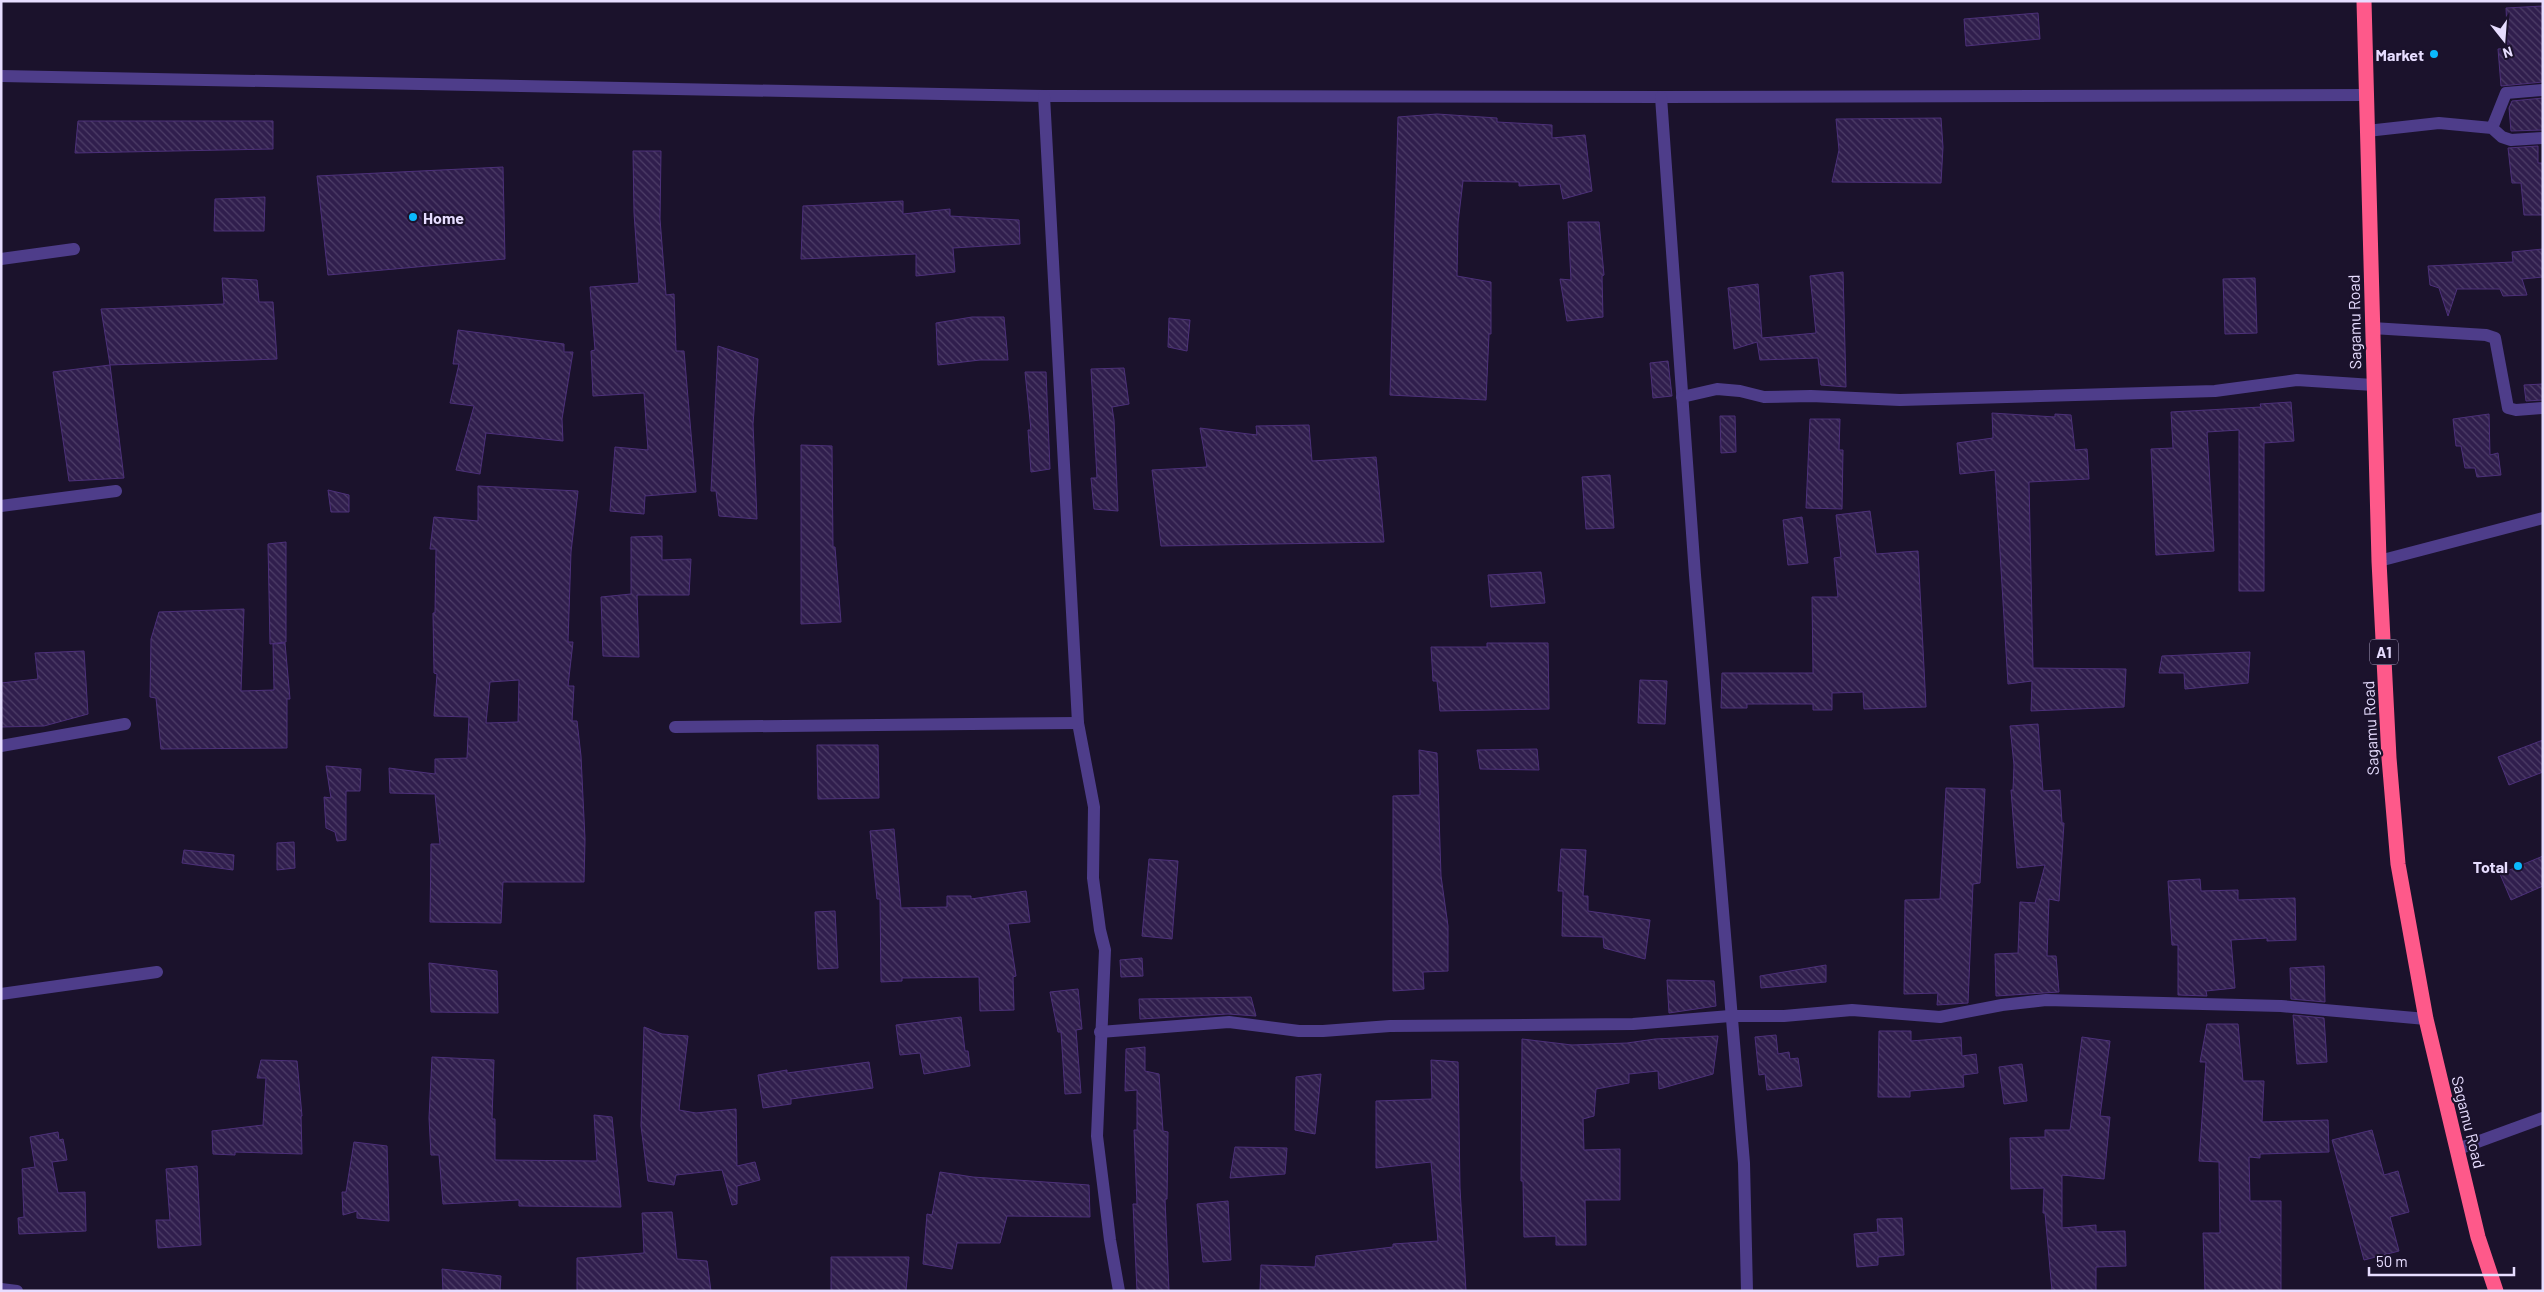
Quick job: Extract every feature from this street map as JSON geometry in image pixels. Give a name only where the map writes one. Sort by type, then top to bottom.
[{"type":"highway","name":"Sagamu Road","points":[[2364,1],[2379,561],[2389,758],[2398,864],[2426,1019],[2478,1237],[2496,1291]]},
{"type":"street","points":[[1,76],[1044,96],[2366,95]]},
{"type":"street","points":[[2492,128],[2506,93],[2543,90]]},
{"type":"street","points":[[1044,96],[1078,723],[1094,806],[1093,878],[1105,950],[1097,1136],[1110,1240],[1119,1291]]},
{"type":"street","points":[[1661,97],[1682,397],[1730,1016],[1744,1163],[1746,1291]]},
{"type":"street","points":[[2367,131],[2439,122],[2492,128],[2502,137],[2511,140],[2543,138]]},
{"type":"street","points":[[1,259],[74,249]]},
{"type":"street","points":[[2372,328],[2486,335],[2495,338],[2508,408],[2516,410],[2543,408]]},
{"type":"street","points":[[1682,397],[1717,389],[1740,391],[1764,397],[1811,396],[1900,400],[2215,390],[2297,380],[2373,385]]},
{"type":"street","points":[[1,506],[116,491]]},
{"type":"street","points":[[2379,561],[2543,518]]},
{"type":"street","points":[[675,727],[1078,723]]},
{"type":"street","points":[[1,746],[125,724]]},
{"type":"street","points":[[1,994],[157,972]]},
{"type":"street","points":[[1100,1032],[1229,1022],[1299,1031],[1390,1026],[1633,1024],[1730,1016],[1784,1016],[1852,1010],[1940,1017],[2002,1005],[2046,1000],[2281,1006],[2426,1019]]},
{"type":"street","points":[[2458,1149],[2543,1118]]},
{"type":"street","points":[[1,1289],[17,1291]]},
{"type":"building","points":[[2543,6],[2543,82],[2501,86],[2498,49],[2508,48],[2506,8]]},
{"type":"building","points":[[2038,13],[2040,39],[1966,46],[1964,19]]},
{"type":"building","points":[[2543,98],[2543,130],[2511,131],[2509,108],[2512,101]]},
{"type":"building","points":[[1437,114],[1497,118],[1497,122],[1552,125],[1552,138],[1585,135],[1592,191],[1563,199],[1560,184],[1519,186],[1519,182],[1463,181],[1458,223],[1457,276],[1491,282],[1491,334],[1489,334],[1486,400],[1390,395],[1398,117]]},
{"type":"building","points":[[1941,118],[1943,147],[1941,183],[1832,182],[1839,150],[1836,119]]},
{"type":"building","points":[[78,121],[273,121],[273,149],[75,153]]},
{"type":"building","points":[[2538,146],[2538,163],[2543,163],[2543,215],[2524,215],[2521,183],[2512,183],[2508,148]]},
{"type":"building","points":[[633,151],[661,151],[660,219],[666,295],[674,294],[676,351],[684,351],[696,492],[645,496],[644,514],[610,511],[615,447],[648,450],[644,393],[593,396],[591,351],[595,350],[590,287],[639,283],[634,213]]},
{"type":"building","name":"Home","points":[[503,167],[505,259],[328,275],[317,176]]},
{"type":"building","points":[[265,197],[264,231],[214,231],[215,199]]},
{"type":"building","points":[[903,201],[903,214],[950,209],[950,216],[1019,220],[1020,244],[953,248],[955,272],[916,276],[916,254],[801,259],[803,206]]},
{"type":"building","points":[[1568,222],[1599,222],[1604,275],[1602,276],[1603,317],[1567,321],[1560,279],[1571,280]]},
{"type":"building","points":[[2543,249],[2543,277],[2522,279],[2527,295],[2503,296],[2500,289],[2457,289],[2448,316],[2439,288],[2430,285],[2428,266],[2513,262],[2512,252]]},
{"type":"building","points":[[1843,272],[1846,387],[1821,385],[1818,358],[1760,360],[1757,342],[1734,349],[1728,288],[1758,284],[1762,338],[1816,333],[1810,276]]},
{"type":"building","points":[[222,278],[257,280],[259,302],[273,302],[277,359],[110,365],[101,309],[224,304]]},
{"type":"building","points":[[2255,278],[2257,333],[2225,334],[2223,279]]},
{"type":"building","points":[[972,317],[1004,317],[1008,360],[980,360],[938,365],[936,323]]},
{"type":"building","points":[[1169,318],[1190,320],[1187,351],[1168,347]]},
{"type":"building","points":[[458,330],[564,344],[564,352],[573,352],[562,419],[563,441],[486,433],[480,474],[456,470],[474,406],[450,403],[459,364],[453,364]]},
{"type":"building","points":[[718,346],[758,359],[753,424],[757,519],[719,516],[716,491],[711,491]]},
{"type":"building","points":[[1668,361],[1672,396],[1653,398],[1650,363]]},
{"type":"building","points":[[110,365],[124,478],[69,481],[53,372]]},
{"type":"building","points":[[1124,368],[1129,404],[1112,407],[1118,511],[1094,509],[1091,478],[1097,478],[1091,369]]},
{"type":"building","points":[[1025,372],[1046,372],[1050,469],[1031,472],[1028,430],[1031,430]]},
{"type":"building","points":[[2543,384],[2543,400],[2526,401],[2524,385]]},
{"type":"building","points":[[2291,402],[2294,441],[2264,443],[2264,591],[2239,591],[2239,430],[2207,432],[2214,551],[2156,555],[2151,449],[2173,448],[2171,412],[2261,407],[2260,404]]},
{"type":"building","points":[[1992,413],[2055,417],[2055,414],[2071,415],[2075,450],[2087,449],[2089,479],[2029,482],[2033,668],[2126,669],[2124,707],[2031,711],[2032,681],[2008,684],[1995,470],[1960,474],[1957,443],[1993,438]]},
{"type":"building","points":[[2489,414],[2490,455],[2498,453],[2501,475],[2477,477],[2475,468],[2465,468],[2461,446],[2456,446],[2453,419]]},
{"type":"building","points":[[1720,416],[1735,416],[1736,452],[1721,453]]},
{"type":"building","points":[[1810,419],[1840,419],[1839,450],[1843,450],[1842,509],[1806,508]]},
{"type":"building","points":[[1309,425],[1312,461],[1376,457],[1384,542],[1161,546],[1152,470],[1207,467],[1200,428],[1257,435],[1256,426]]},
{"type":"building","points":[[801,445],[832,446],[833,547],[835,547],[841,622],[801,624]]},
{"type":"building","points":[[1610,475],[1614,528],[1586,529],[1582,477]]},
{"type":"building","points":[[478,486],[578,491],[571,552],[568,642],[573,642],[568,686],[574,686],[572,721],[577,721],[581,756],[585,839],[584,882],[503,882],[501,923],[430,922],[431,844],[440,844],[435,794],[390,793],[389,768],[435,774],[435,759],[467,758],[469,717],[434,716],[437,674],[434,673],[433,613],[435,613],[436,549],[430,549],[434,517],[478,521]],"holes":[[[519,680],[518,722],[486,723],[490,682]]]},
{"type":"building","points":[[328,490],[349,495],[349,512],[331,512]]},
{"type":"building","points":[[1870,511],[1876,554],[1918,551],[1926,707],[1864,709],[1863,692],[1832,693],[1832,710],[1813,710],[1813,704],[1747,704],[1747,708],[1721,708],[1722,673],[1813,673],[1812,597],[1838,597],[1834,558],[1841,557],[1836,515]]},
{"type":"building","points":[[1802,517],[1808,563],[1788,565],[1783,520]]},
{"type":"building","points":[[662,536],[662,560],[691,559],[689,595],[637,595],[639,657],[603,656],[601,597],[631,594],[631,537]]},
{"type":"building","points":[[286,542],[286,642],[270,644],[268,544]]},
{"type":"building","points":[[1541,572],[1545,603],[1491,607],[1488,575]]},
{"type":"building","points":[[244,609],[241,691],[274,690],[273,644],[285,643],[290,699],[287,699],[287,748],[161,749],[156,698],[150,697],[151,639],[159,612]]},
{"type":"building","points":[[1487,643],[1548,643],[1549,709],[1440,711],[1437,681],[1433,681],[1431,647],[1487,647]]},
{"type":"building","points":[[84,651],[88,714],[44,726],[1,727],[1,683],[38,679],[35,653]]},
{"type":"building","points":[[2250,652],[2248,683],[2185,689],[2184,673],[2159,673],[2162,656]]},
{"type":"building","points":[[1640,680],[1667,681],[1665,724],[1638,723]]},
{"type":"building","points":[[2038,724],[2043,791],[2060,790],[2062,823],[2064,823],[2059,901],[2049,899],[2047,956],[2056,956],[2059,992],[1996,996],[1995,954],[2018,953],[2020,902],[2035,903],[2045,865],[2017,868],[2011,790],[2013,790],[2014,765],[2010,726]]},
{"type":"building","points":[[2543,740],[2543,772],[2509,785],[2498,757]]},
{"type":"building","points":[[817,745],[878,745],[879,798],[818,799]]},
{"type":"building","points":[[1537,749],[1539,770],[1480,769],[1477,750]]},
{"type":"building","points":[[1419,750],[1437,753],[1441,876],[1448,926],[1448,971],[1423,972],[1424,989],[1393,991],[1393,796],[1420,795]]},
{"type":"building","points":[[326,766],[361,769],[360,791],[346,791],[346,840],[337,841],[335,832],[326,828],[324,797],[331,798]]},
{"type":"building","points":[[1946,788],[1985,789],[1980,883],[1973,884],[1968,1003],[1937,1005],[1938,993],[1904,994],[1905,900],[1940,899]]},
{"type":"building","points":[[894,829],[901,908],[947,907],[947,896],[971,896],[971,899],[1026,891],[1030,922],[1008,924],[1016,976],[1013,977],[1014,1010],[980,1011],[979,977],[902,978],[902,981],[881,982],[880,899],[877,899],[870,831]]},
{"type":"building","points":[[294,842],[295,868],[277,870],[277,843]]},
{"type":"building","points":[[1561,849],[1586,850],[1583,896],[1588,896],[1588,911],[1650,920],[1645,959],[1604,948],[1603,937],[1562,936],[1563,891],[1558,891]]},
{"type":"building","points":[[184,850],[234,855],[233,870],[182,863]]},
{"type":"building","points":[[2543,856],[2543,886],[2511,900],[2500,874]]},
{"type":"building","points":[[1149,859],[1178,861],[1172,939],[1142,936]]},
{"type":"building","points":[[2200,879],[2201,891],[2238,890],[2238,900],[2295,898],[2296,940],[2267,941],[2267,938],[2231,940],[2235,988],[2206,991],[2207,996],[2178,995],[2178,945],[2172,945],[2168,881]]},
{"type":"building","points":[[835,911],[838,968],[818,969],[815,912]]},
{"type":"building","points":[[1142,958],[1143,976],[1121,977],[1120,960]]},
{"type":"building","points":[[429,963],[497,971],[498,1013],[431,1012]]},
{"type":"building","points":[[1826,965],[1826,982],[1761,988],[1760,976]]},
{"type":"building","points":[[2324,966],[2325,1002],[2291,999],[2290,968]]},
{"type":"building","points":[[1667,980],[1714,981],[1716,1006],[1669,1013]]},
{"type":"building","points":[[1078,989],[1082,1029],[1076,1030],[1081,1093],[1065,1094],[1061,1032],[1058,1032],[1050,992]]},
{"type":"building","points":[[1251,997],[1256,1016],[1228,1014],[1140,1019],[1139,999]]},
{"type":"building","points":[[2293,1015],[2324,1018],[2327,1062],[2297,1064]]},
{"type":"building","points":[[961,1017],[965,1051],[968,1051],[970,1066],[924,1074],[920,1053],[900,1055],[896,1025]]},
{"type":"building","points":[[2207,1024],[2238,1024],[2243,1081],[2264,1081],[2262,1122],[2328,1120],[2329,1152],[2260,1154],[2260,1158],[2249,1157],[2250,1201],[2281,1201],[2281,1291],[2205,1291],[2203,1233],[2220,1233],[2219,1162],[2199,1161],[2206,1062],[2200,1062]]},
{"type":"building","points":[[644,1027],[662,1034],[688,1036],[679,1110],[696,1113],[736,1109],[737,1166],[755,1162],[760,1180],[737,1186],[737,1204],[732,1205],[722,1170],[676,1175],[674,1185],[648,1181],[641,1126]]},
{"type":"building","points":[[1879,1031],[1911,1031],[1911,1041],[1961,1037],[1962,1056],[1976,1054],[1978,1073],[1963,1075],[1964,1087],[1910,1091],[1910,1097],[1878,1097]]},
{"type":"building","points":[[1776,1035],[1778,1054],[1789,1052],[1790,1059],[1798,1058],[1802,1086],[1767,1090],[1765,1074],[1759,1075],[1755,1037]]},
{"type":"building","points":[[1718,1036],[1713,1074],[1659,1089],[1658,1071],[1629,1074],[1629,1083],[1596,1089],[1594,1116],[1583,1119],[1584,1150],[1620,1149],[1620,1200],[1585,1200],[1586,1245],[1556,1245],[1556,1236],[1524,1237],[1523,1181],[1521,1181],[1522,1039],[1572,1045]]},
{"type":"building","points":[[2082,1037],[2110,1041],[2100,1116],[2110,1117],[2104,1179],[2062,1175],[2062,1228],[2096,1225],[2096,1232],[2125,1231],[2126,1266],[2096,1267],[2096,1291],[2052,1291],[2045,1213],[2043,1213],[2044,1188],[2011,1189],[2010,1138],[2045,1137],[2045,1130],[2070,1130]]},
{"type":"building","points":[[1145,1047],[1145,1071],[1159,1074],[1163,1131],[1168,1132],[1167,1199],[1165,1199],[1169,1291],[1137,1291],[1133,1204],[1137,1204],[1134,1130],[1137,1130],[1137,1090],[1125,1091],[1126,1049]]},
{"type":"building","points":[[432,1057],[494,1060],[492,1119],[495,1119],[495,1160],[597,1161],[594,1115],[612,1117],[621,1207],[519,1206],[519,1200],[443,1204],[439,1155],[431,1155],[429,1118]]},
{"type":"building","points":[[261,1060],[297,1061],[302,1116],[302,1154],[235,1152],[235,1155],[213,1154],[212,1131],[263,1125],[266,1078],[257,1078]]},
{"type":"building","points":[[1431,1060],[1458,1062],[1460,1188],[1466,1291],[1260,1291],[1261,1265],[1315,1267],[1316,1256],[1393,1247],[1393,1244],[1438,1241],[1431,1162],[1376,1168],[1376,1101],[1432,1099]]},
{"type":"building","points":[[869,1062],[873,1088],[791,1099],[791,1104],[763,1108],[758,1075],[787,1070],[787,1073]]},
{"type":"building","points":[[2022,1064],[2027,1101],[2004,1104],[1999,1067]]},
{"type":"building","points":[[1321,1074],[1315,1134],[1295,1130],[1296,1077]]},
{"type":"building","points":[[2372,1130],[2384,1175],[2398,1171],[2409,1212],[2390,1217],[2399,1251],[2364,1260],[2332,1140]]},
{"type":"building","points":[[58,1132],[59,1140],[63,1139],[67,1160],[52,1162],[58,1193],[85,1192],[86,1231],[19,1234],[18,1218],[24,1217],[22,1169],[35,1167],[30,1137]]},
{"type":"building","points":[[354,1142],[387,1146],[389,1221],[357,1218],[357,1211],[343,1215],[342,1192],[346,1192]]},
{"type":"building","points":[[1235,1147],[1287,1148],[1285,1174],[1230,1178]]},
{"type":"building","points":[[197,1166],[201,1245],[158,1248],[156,1220],[170,1220],[166,1169]]},
{"type":"building","points":[[940,1172],[973,1177],[1089,1185],[1090,1217],[1007,1216],[1000,1243],[957,1243],[952,1269],[923,1264],[927,1214],[932,1215]]},
{"type":"building","points":[[1228,1201],[1231,1260],[1203,1262],[1197,1204]]},
{"type":"building","points":[[672,1212],[677,1259],[707,1261],[711,1291],[577,1291],[577,1258],[644,1253],[642,1213]]},
{"type":"building","points":[[1902,1218],[1904,1255],[1878,1257],[1878,1265],[1857,1267],[1854,1234],[1878,1232],[1877,1219]]},
{"type":"building","points":[[831,1257],[909,1257],[906,1291],[831,1291]]},
{"type":"building","points":[[442,1269],[501,1276],[500,1291],[443,1291]]},
{"type":"place","name":"Market","points":[[2434,54]]},
{"type":"place","name":"Home","points":[[413,217]]},
{"type":"place","name":"Total","points":[[2518,866]]}]
